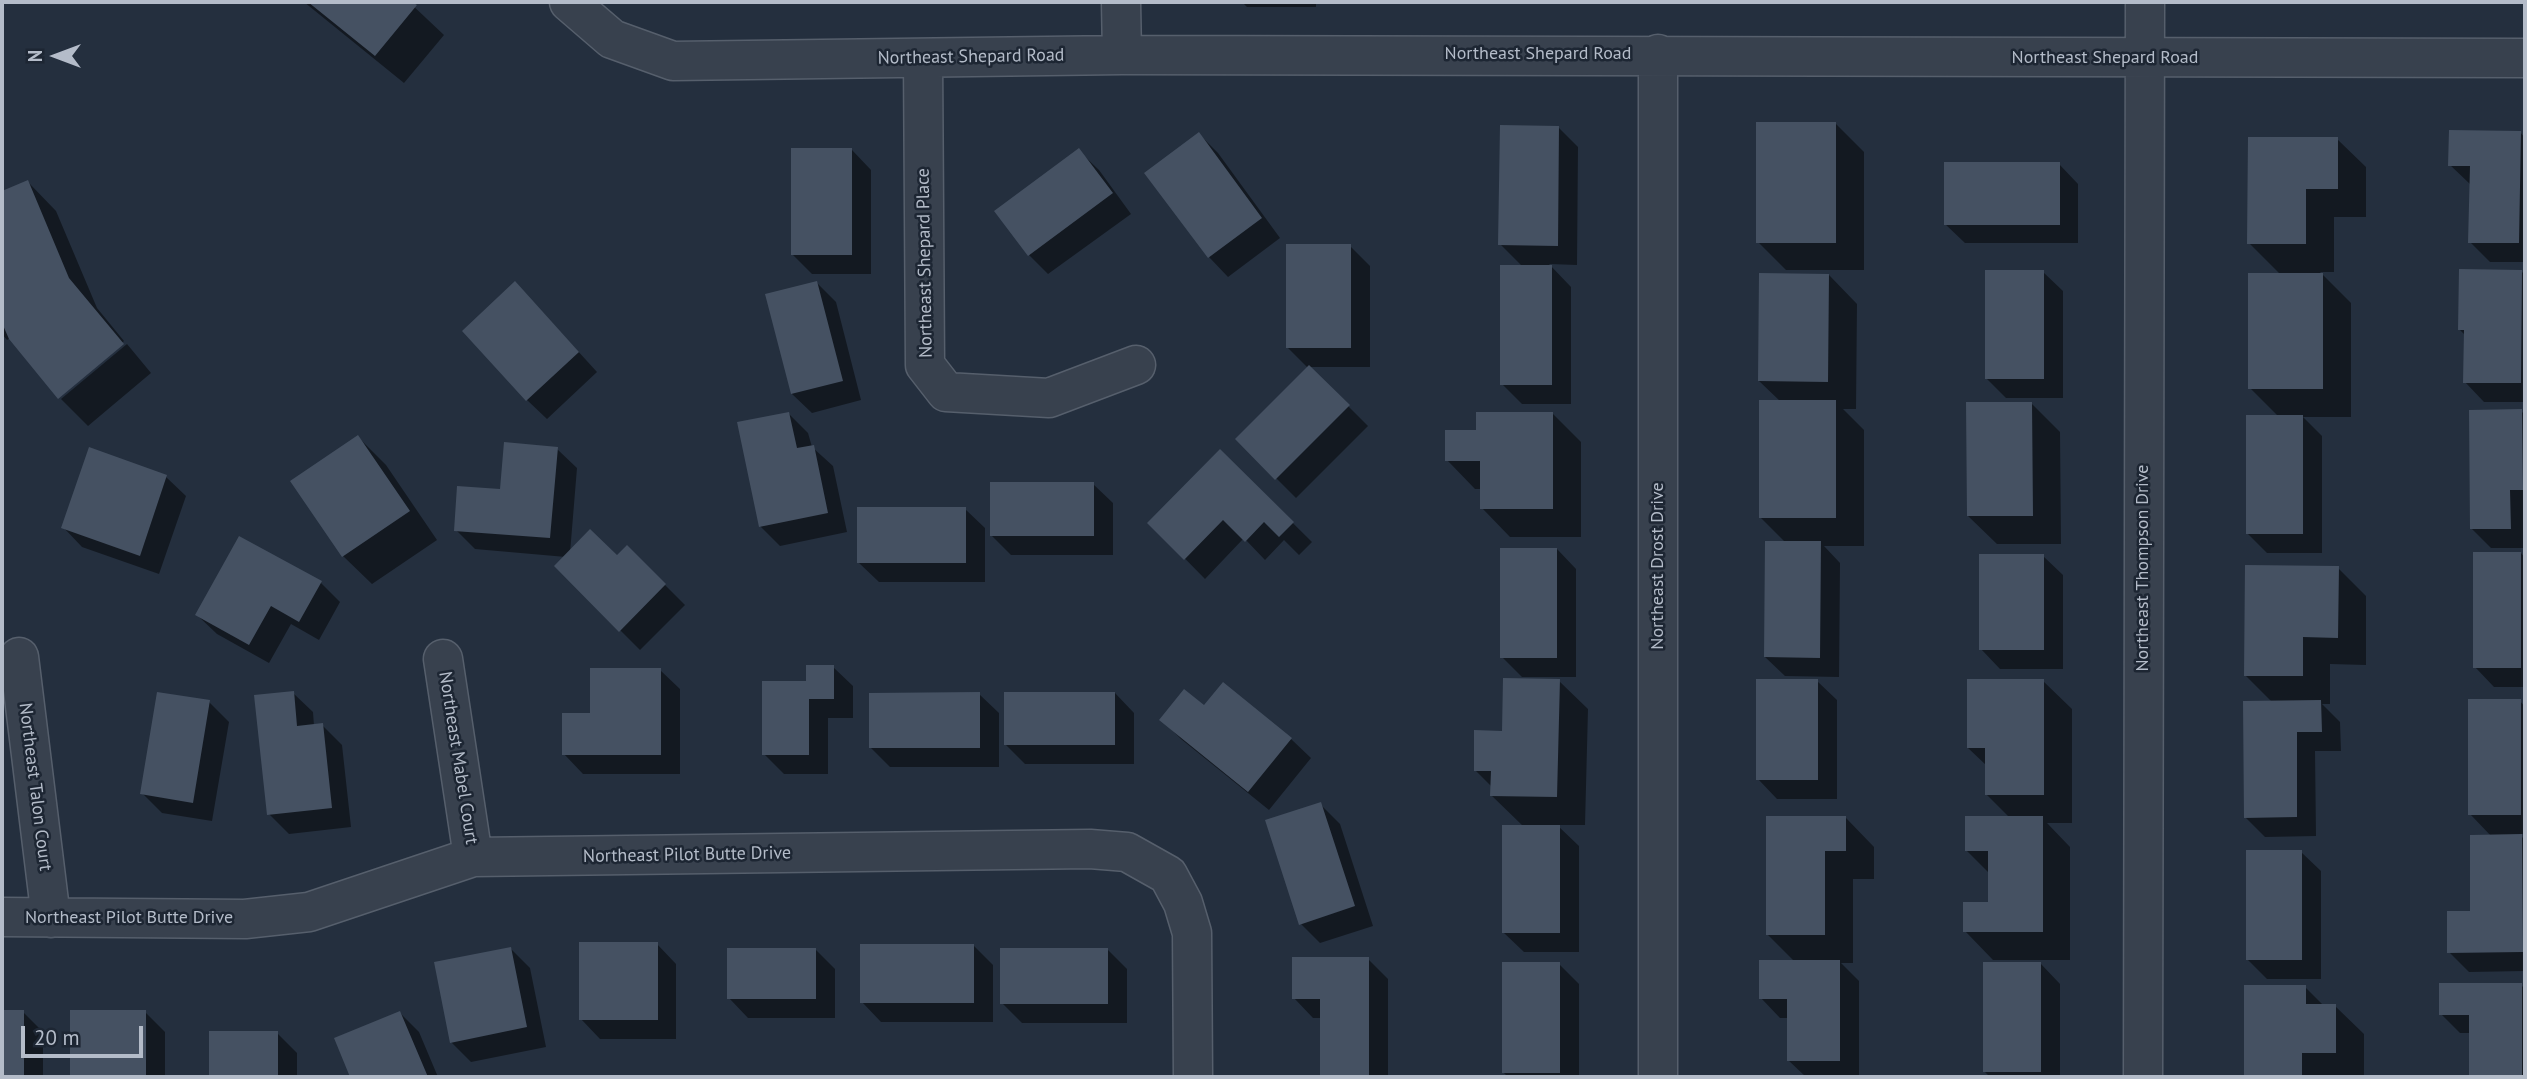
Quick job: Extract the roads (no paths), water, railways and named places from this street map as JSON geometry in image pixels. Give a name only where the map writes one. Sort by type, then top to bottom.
[{"type":"street","name":"Northeast Shepard Road","points":[[569,2],[612,39],[673,61],[1122,55],[1658,54],[2525,58]]},
{"type":"street","points":[[1121,2],[1122,55]]},
{"type":"street","name":"Northeast Thompson Drive","points":[[2143,1077],[2145,2]]},
{"type":"street","name":"Northeast Drost Drive","points":[[1658,54],[1658,1077]]},
{"type":"street","name":"Northeast Shepard Place","points":[[923,58],[925,365],[946,391],[1049,398],[1136,365]]},
{"type":"street","name":"Northeast Talon Court","points":[[19,657],[51,918]]},
{"type":"street","name":"Northeast Mabel Court","points":[[443,659],[473,858]]},
{"type":"street","name":"Northeast Pilot Butte Drive","points":[[2,918],[245,919],[309,912],[473,858],[1090,849],[1128,852],[1167,875],[1183,902],[1192,933],[1192,1077]]}]
